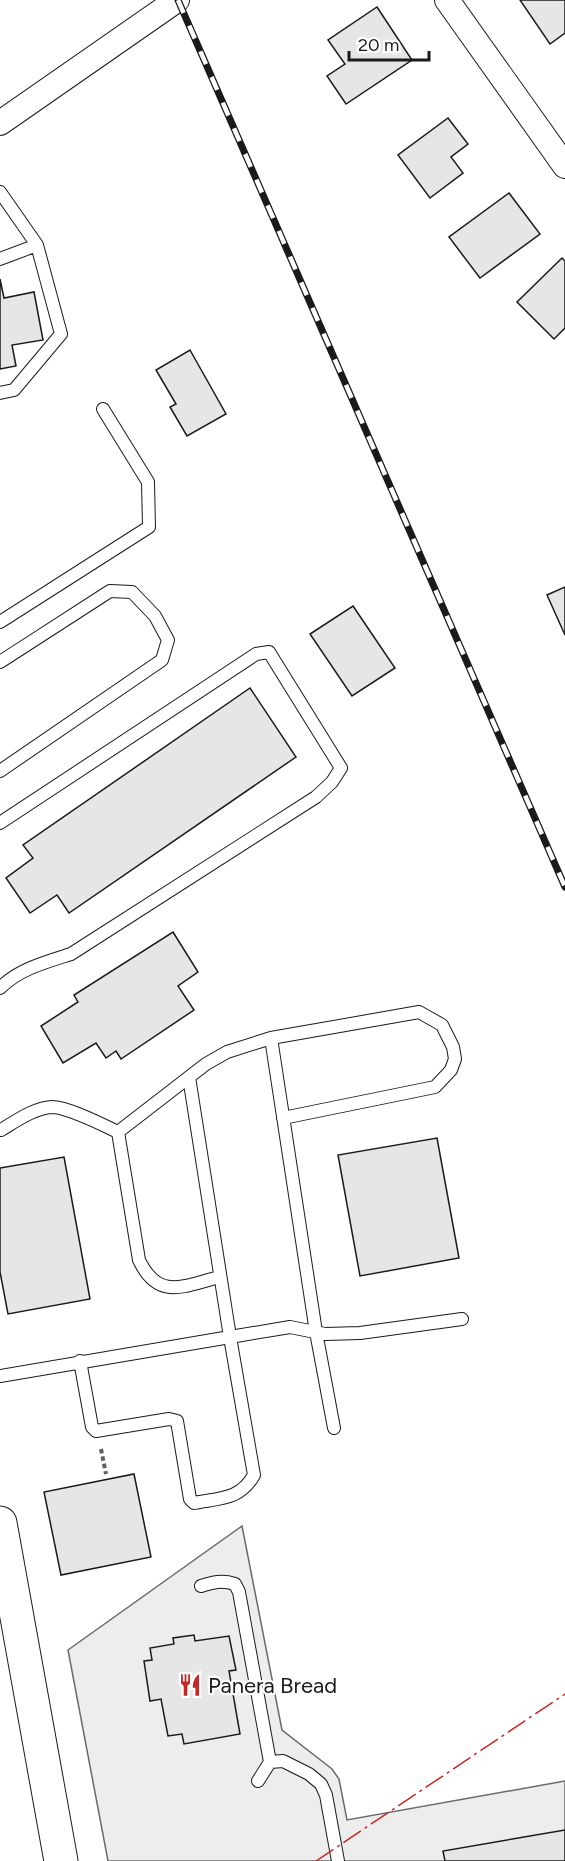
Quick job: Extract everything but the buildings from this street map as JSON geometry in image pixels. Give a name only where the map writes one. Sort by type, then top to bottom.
[{"type":"main road","points":[[0,1523],[61,1861]]},
{"type":"street","points":[[0,123],[177,0]]},
{"type":"street","points":[[447,0],[565,166]]},
{"type":"lane","points":[[0,192],[37,245],[61,334],[14,390],[0,393]]},
{"type":"lane","points":[[0,259],[37,245]]},
{"type":"lane","points":[[0,621],[149,527],[148,482],[103,409]]},
{"type":"lane","points":[[0,662],[110,591],[132,592],[155,616],[168,640],[162,660],[0,771]]},
{"type":"lane","points":[[0,823],[256,654],[268,652],[341,768],[332,782],[316,797],[71,954],[27,969],[5,982],[0,988]]},
{"type":"lane","points":[[118,1132],[206,1064],[227,1052],[271,1038],[419,1012],[442,1025],[453,1047],[455,1059],[451,1070],[435,1087],[283,1118]]},
{"type":"lane","points":[[271,1038],[316,1332],[334,1428]]},
{"type":"lane","points":[[80,1361],[92,1427],[96,1431],[169,1419],[177,1421],[190,1499],[194,1503],[236,1495],[248,1487],[254,1475],[189,1077]]},
{"type":"lane","points":[[0,1130],[27,1114],[53,1107],[83,1116],[118,1132]]},
{"type":"lane","points":[[0,1123],[0,1130]]},
{"type":"lane","points":[[118,1132],[139,1260],[145,1273],[160,1286],[172,1288],[220,1277]]},
{"type":"lane","points":[[0,1376],[290,1327],[316,1332],[360,1333],[462,1319]]},
{"type":"lane","points":[[201,1586],[215,1581],[226,1581],[235,1584],[239,1592],[270,1762],[258,1781]]},
{"type":"lane","points":[[270,1762],[283,1761],[309,1774],[321,1784],[326,1795],[338,1861]]},
{"type":"path","points":[[100,1445],[106,1474]]},
{"type":"shaded area","points":[[242,1526],[282,1730],[332,1769],[339,1779],[347,1820],[565,1781],[565,1861],[108,1861],[68,1650]]},
{"type":"railway","points":[[178,0],[565,887]]},
{"type":"power","points":[[316,1861],[565,1694]]},
{"type":"place","name":"Panera Bread","points":[[190,1685]]}]
